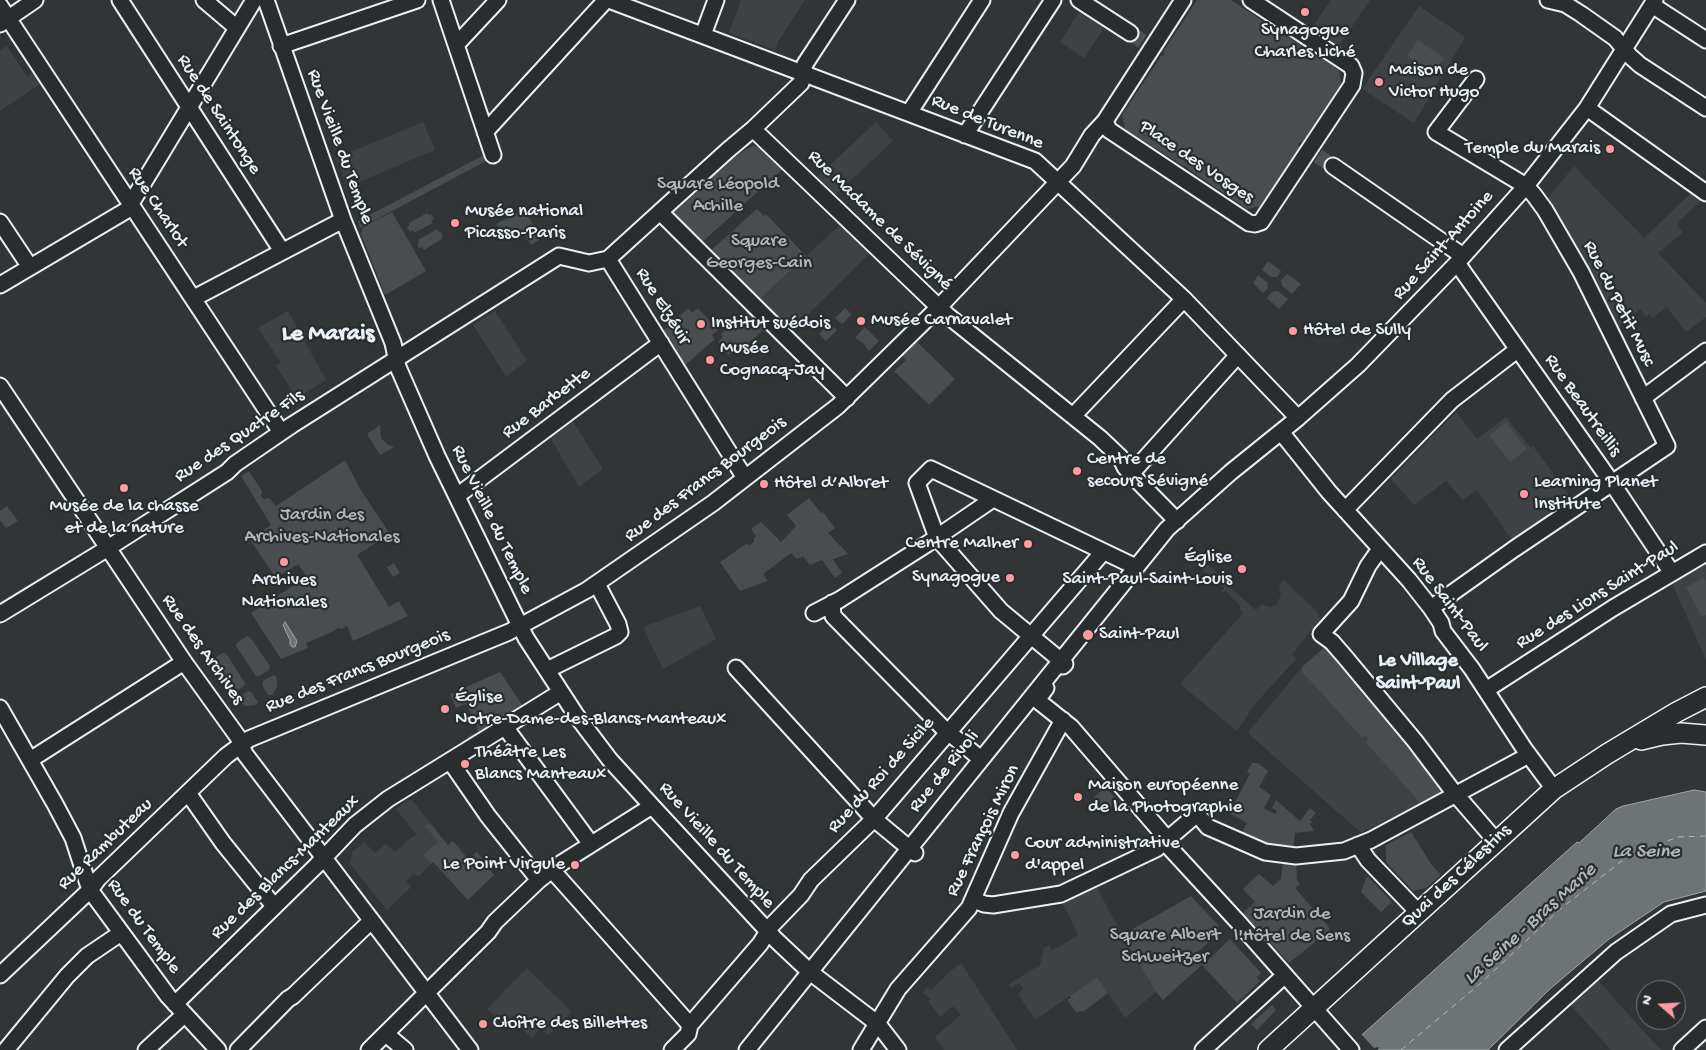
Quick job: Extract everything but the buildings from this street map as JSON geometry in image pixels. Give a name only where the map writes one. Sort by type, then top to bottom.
[{"type":"main road","points":[[1698,701],[1702,735]]},
{"type":"main road","name":"Quai des Célestins","points":[[1268,1050],[1554,789],[1607,754],[1698,701]]},
{"type":"main road","name":"Quai des Célestins","points":[[1607,754],[1656,736],[1681,733],[1702,735]]},
{"type":"street","points":[[3,16],[35,0]]},
{"type":"street","name":"Rue de Saintonge","points":[[120,0],[282,251]]},
{"type":"street","points":[[204,0],[237,28]]},
{"type":"street","points":[[0,284],[127,210],[254,0]]},
{"type":"street","name":"Rue Vieille du Temple","points":[[266,0],[343,220],[393,343],[396,359],[437,456],[521,627],[561,692],[604,752],[652,806],[768,933],[813,974],[878,1024],[898,1050]]},
{"type":"street","points":[[282,46],[417,0]]},
{"type":"street","points":[[441,0],[493,155]]},
{"type":"street","points":[[456,45],[498,0]]},
{"type":"street","points":[[485,132],[608,0]]},
{"type":"street","name":"Rue de Turenne","points":[[608,0],[1035,161],[1184,299],[1298,418]]},
{"type":"street","points":[[703,36],[716,0]]},
{"type":"street","points":[[608,259],[753,129],[801,83],[805,64],[847,0]]},
{"type":"street","points":[[909,113],[982,0]]},
{"type":"street","points":[[965,135],[1053,0]]},
{"type":"street","points":[[1079,0],[1130,33]]},
{"type":"street","points":[[1105,122],[1149,45],[1183,0]]},
{"type":"street","name":"Place des Vosges","points":[[1105,122],[1109,130],[1252,224],[1258,223],[1263,219],[1314,153],[1352,85],[1354,70],[1251,0]]},
{"type":"street","points":[[1548,0],[1566,2],[1615,38],[1640,65],[1706,108]]},
{"type":"street","points":[[1653,2],[1706,40]]},
{"type":"street","name":"Rue Saint-Antoine","points":[[1177,521],[1214,486],[1298,418],[1358,365],[1460,260],[1526,186],[1587,108],[1653,2]]},
{"type":"street","name":"Rue Charlot","points":[[3,16],[194,298],[281,432]]},
{"type":"street","points":[[1476,79],[1436,132],[1526,186]]},
{"type":"street","points":[[1587,108],[1706,192]]},
{"type":"street","name":"Rue des Francs Bourgeois","points":[[241,744],[287,723],[521,627],[597,584],[746,478],[847,398],[940,307],[1073,166],[1092,135],[1105,122]]},
{"type":"street","name":"Rue Madame de Sévigné","points":[[753,129],[947,315],[1117,453],[1131,474],[1177,521]]},
{"type":"street","points":[[1333,166],[1460,260]]},
{"type":"street","name":"Rue du Petit Musc","points":[[1526,186],[1545,210],[1581,272],[1667,446],[1612,483]]},
{"type":"street","points":[[660,212],[847,398]]},
{"type":"street","points":[[194,298],[343,220]]},
{"type":"street","points":[[0,222],[30,267]]},
{"type":"street","name":"Rue des Quatre Fils","points":[[0,614],[227,472],[235,464],[281,432],[559,256],[595,263],[608,259]]},
{"type":"street","name":"Rue Elzévir","points":[[608,259],[746,478]]},
{"type":"street","name":"Rue Beautreillis","points":[[1460,260],[1517,350],[1612,483],[1672,573]]},
{"type":"street","points":[[1073,416],[1184,299]]},
{"type":"street","name":"Rue Barbette","points":[[457,496],[661,343]]},
{"type":"street","points":[[1345,510],[1452,400],[1517,350]]},
{"type":"street","points":[[1644,398],[1706,351]]},
{"type":"street","points":[[1131,474],[1238,355]]},
{"type":"street","name":"Rue des Archives","points":[[0,386],[184,662],[238,737],[245,754],[469,1050]]},
{"type":"street","name":"Rue Saint-Paul","points":[[1281,432],[1328,492],[1409,580],[1431,608],[1441,623],[1443,631],[1554,789]]},
{"type":"street","points":[[1063,663],[1001,611],[936,538],[917,483],[931,469],[1136,568]]},
{"type":"street","points":[[1431,608],[1612,483]]},
{"type":"street","points":[[814,613],[936,538],[993,500]]},
{"type":"street","name":"Rue de Rivoli","points":[[1063,720],[1037,700],[1063,663],[1166,529],[1177,521]]},
{"type":"street","points":[[1380,549],[1368,566],[1351,601],[1321,634],[1332,642],[1345,656],[1496,841]]},
{"type":"street","name":"Rue du Roi de Sicile","points":[[672,1050],[688,1034],[690,1025],[760,944],[772,926],[801,895],[811,880],[874,819],[1103,552]]},
{"type":"street","name":"Rue des Lions Saint-Paul","points":[[1486,690],[1613,608],[1706,553]]},
{"type":"street","points":[[547,670],[616,636],[620,632],[618,624],[597,584]]},
{"type":"street","points":[[832,603],[833,616],[948,732],[981,759]]},
{"type":"street","points":[[30,760],[184,662]]},
{"type":"street","name":"Rue de Rivoli","points":[[747,1050],[813,974],[912,851],[981,759],[1063,663]]},
{"type":"street","points":[[736,668],[874,819],[912,851]]},
{"type":"street","name":"Rue des Blancs-Manteaux","points":[[146,1050],[179,1010],[274,906],[355,825],[388,799],[561,692]]},
{"type":"street","name":"Rue du Temple","points":[[0,708],[73,838],[90,890],[179,1010],[218,1050]]},
{"type":"street","points":[[1063,720],[1162,833],[1169,847],[1350,1050]]},
{"type":"street","name":"Rue François Miron","points":[[861,1050],[898,989],[910,973],[952,930],[970,908],[1011,813],[1063,720]]},
{"type":"street","points":[[504,727],[591,844]]},
{"type":"street","name":"Rue Rambuteau","points":[[0,975],[90,890],[98,879],[226,756],[241,744]]},
{"type":"street","points":[[974,900],[992,905],[1061,894],[1156,849],[1197,814],[1208,827],[1265,852],[1296,856],[1344,852],[1530,755]]},
{"type":"street","points":[[450,761],[488,816],[539,880]]},
{"type":"street","points":[[188,793],[223,843],[274,906]]},
{"type":"street","points":[[369,1050],[539,880],[591,844],[652,806]]},
{"type":"street","points":[[1358,845],[1368,860],[1419,913]]},
{"type":"street","points":[[552,870],[690,1025]]},
{"type":"street","points":[[1507,1050],[1616,952],[1670,914],[1706,905]]},
{"type":"street","points":[[238,1050],[288,998],[293,996],[371,921]]},
{"type":"street","points":[[6,1050],[67,976],[87,956],[121,933]]},
{"type":"street","points":[[1203,1050],[1284,975]]},
{"type":"street","points":[[1682,1050],[1706,1028]]},
{"type":"street","points":[[386,1034],[405,1050]]},
{"type":"shaded area","points":[[741,0],[805,0],[778,42],[775,50],[729,33]]},
{"type":"shaded area","points":[[1331,0],[1370,0],[1339,46],[1312,28]]},
{"type":"shaded area","points":[[1419,6],[1465,37],[1414,123],[1362,89]]},
{"type":"shaded area","points":[[1079,12],[1104,28],[1084,58],[1060,42]]},
{"type":"shaded area","points":[[7,46],[27,77],[36,71],[43,82],[0,111],[0,51]]},
{"type":"shaded area","points":[[423,122],[435,150],[347,187],[336,158]]},
{"type":"shaded area","points":[[876,122],[893,141],[833,197],[815,179]]},
{"type":"shaded area","points":[[1574,166],[1644,238],[1691,193],[1702,200],[1678,222],[1678,226],[1683,232],[1658,253],[1706,303],[1706,317],[1686,332],[1667,307],[1652,318],[1650,314],[1646,317],[1640,309],[1616,329],[1545,202]]},
{"type":"shaded area","points":[[841,224],[871,252],[791,331],[759,300]]},
{"type":"shaded area","points":[[288,311],[326,380],[297,398],[276,366],[281,363],[258,328]]},
{"type":"shaded area","points":[[495,311],[527,361],[506,376],[473,325]]},
{"type":"shaded area","points":[[1456,412],[1477,439],[1506,417],[1531,448],[1533,446],[1571,498],[1547,514],[1549,518],[1514,543],[1477,490],[1463,500],[1446,481],[1414,505],[1391,479]]},
{"type":"shaded area","points":[[572,420],[603,469],[579,487],[550,437]]},
{"type":"shaded area","points":[[1202,561],[1212,568],[1256,610],[1262,604],[1269,607],[1277,605],[1281,594],[1279,586],[1284,580],[1319,614],[1321,619],[1292,654],[1296,659],[1255,704],[1237,731],[1180,684],[1243,613],[1239,608],[1240,606],[1226,591],[1223,593],[1221,591],[1224,588],[1219,584],[1217,585],[1198,565]]},
{"type":"shaded area","points":[[1706,562],[1706,660],[1672,583]]},
{"type":"shaded area","points":[[700,606],[716,639],[663,669],[643,627]]},
{"type":"shaded area","points":[[1302,667],[1302,672],[1360,736],[1366,736],[1368,739],[1366,743],[1420,803],[1363,832],[1359,831],[1250,735],[1249,731]]},
{"type":"shaded area","points":[[411,799],[430,823],[426,826],[438,842],[423,855],[431,864],[418,877],[414,873],[406,881],[411,887],[387,910],[350,864],[352,852],[364,842],[375,853],[386,844],[395,852],[416,834],[396,809]]},
{"type":"shaded area","points":[[1096,885],[1156,992],[1125,1018],[1097,977],[1035,1020],[1018,994],[1023,989],[1019,983],[1011,988],[1009,984],[1040,965],[1044,948],[1049,945],[1052,950],[1078,935],[1061,900]]},
{"type":"shaded area","points":[[961,963],[1017,1050],[944,1050],[935,1037],[961,1015],[953,1006],[940,1017],[928,1001],[931,999],[923,993],[927,987],[932,990],[948,973]]},
{"type":"shaded area","points":[[527,968],[572,1012],[548,1035],[541,1028],[532,1038],[522,1029],[523,1023],[519,1017],[512,1016],[507,1020],[502,1015],[498,1019],[487,1009]]},
{"type":"shaded area","points":[[1596,978],[1636,1022],[1636,1030],[1643,1030],[1661,1050],[1611,1050],[1569,1003]]},
{"type":"green space","points":[[1197,0],[1231,0],[1277,32],[1339,70],[1341,84],[1302,143],[1299,142],[1298,145],[1300,147],[1261,206],[1247,209],[1186,166],[1125,129],[1122,115],[1161,56],[1165,54],[1163,52]]},
{"type":"green space","points":[[1418,40],[1444,58],[1433,74],[1407,56]]},
{"type":"green space","name":"Square Léopold Achille","points":[[752,146],[759,147],[783,169],[699,245],[672,214],[672,207],[707,174]]},
{"type":"green space","points":[[486,154],[488,160],[360,228],[358,221]]},
{"type":"green space","points":[[523,209],[542,238],[531,245],[521,229],[506,239],[496,224]]},
{"type":"green space","name":"Square Georges-Cain","points":[[757,209],[764,216],[766,214],[806,256],[759,300],[709,252]]},
{"type":"green space","points":[[392,212],[426,271],[385,295],[361,234],[363,227]]},
{"type":"green space","points":[[427,213],[431,214],[434,219],[431,220],[433,223],[414,233],[413,230],[410,232],[407,227],[410,225],[409,223]]},
{"type":"green space","points":[[437,229],[443,236],[441,237],[442,239],[424,250],[422,247],[419,248],[418,240]]},
{"type":"green space","points":[[1268,261],[1281,271],[1277,277],[1271,277],[1262,270]]},
{"type":"green space","points":[[1287,274],[1301,284],[1292,294],[1282,286],[1281,280]]},
{"type":"green space","points":[[1258,275],[1268,283],[1268,288],[1263,293],[1253,283]]},
{"type":"green space","points":[[1278,291],[1288,299],[1279,309],[1267,298],[1272,292]]},
{"type":"green space","points":[[688,308],[692,313],[698,308],[718,330],[712,335],[715,339],[682,368],[661,333]]},
{"type":"green space","points":[[845,308],[852,314],[842,324],[835,318]]},
{"type":"green space","points":[[749,311],[766,328],[737,353],[734,350],[729,355],[718,342],[723,337],[721,334]]},
{"type":"green space","points":[[830,323],[837,330],[826,341],[819,334]]},
{"type":"green space","points":[[865,327],[879,341],[869,351],[863,343],[855,338]]},
{"type":"green space","points":[[915,340],[955,379],[929,405],[894,371],[906,360],[901,354]]},
{"type":"green space","points":[[1506,422],[1527,449],[1510,462],[1489,435]]},
{"type":"green space","points":[[380,425],[381,438],[388,445],[394,447],[380,455],[367,434]]},
{"type":"green space","name":"Jardin des Archives-Nationales","points":[[345,460],[362,492],[390,534],[357,555],[389,607],[399,601],[408,616],[353,641],[347,626],[341,629],[338,628],[306,643],[308,648],[281,659],[251,613],[307,577],[298,564],[276,578],[250,540],[271,525],[241,476],[249,471],[262,491],[261,497],[264,499],[269,498],[276,506]]},
{"type":"green space","points":[[809,498],[835,528],[828,533],[848,554],[833,559],[842,573],[835,578],[822,560],[810,565],[803,556],[797,559],[791,553],[763,574],[768,581],[740,591],[720,562],[746,544],[750,545],[754,542],[756,536],[751,529],[761,522],[781,542],[796,526],[787,515]]},
{"type":"green space","points":[[7,506],[18,521],[6,528],[0,520],[0,511]]},
{"type":"green space","points":[[394,563],[400,573],[393,577],[387,567]]},
{"type":"green space","points":[[1704,577],[1706,581],[1706,615],[1702,617],[1686,587]]},
{"type":"green space","points":[[247,636],[250,637],[270,666],[269,670],[259,676],[256,676],[236,646],[237,643]]},
{"type":"green space","points":[[1329,643],[1447,790],[1420,803],[1366,743],[1368,739],[1366,736],[1361,737],[1302,672],[1302,667]]},
{"type":"green space","points":[[222,653],[226,653],[245,683],[244,686],[234,693],[230,692],[211,663],[212,660]]},
{"type":"green space","points":[[500,672],[523,706],[491,730],[469,741],[467,737],[478,732],[476,724],[466,704],[456,708],[450,694]]},
{"type":"green space","points":[[273,675],[276,676],[277,687],[272,695],[268,695],[262,685],[263,681]]},
{"type":"green space","points":[[248,691],[251,692],[258,702],[256,705],[246,706],[237,701],[237,698]]},
{"type":"green space","points":[[1252,763],[1258,763],[1268,771],[1259,787],[1271,795],[1264,808],[1275,814],[1277,811],[1272,808],[1276,800],[1300,821],[1310,808],[1316,813],[1310,820],[1314,831],[1295,833],[1293,849],[1267,844],[1241,834],[1247,823],[1229,813],[1250,774],[1247,772]]},
{"type":"green space","points":[[1106,787],[1117,801],[1105,812],[1093,798]]},
{"type":"green space","points":[[430,823],[448,845],[453,841],[468,859],[477,852],[494,875],[468,900],[433,862],[431,864],[423,855],[438,842],[425,826]]},
{"type":"green space","points":[[1411,832],[1431,864],[1441,875],[1426,888],[1413,891],[1386,862],[1386,845]]},
{"type":"green space","name":"Jardin de l'Hôtel de Sens","points":[[1283,862],[1296,863],[1297,880],[1300,884],[1295,888],[1329,929],[1331,929],[1289,963],[1243,913],[1255,902],[1243,889],[1259,874],[1273,886],[1281,879]]},
{"type":"green space","points":[[1368,877],[1392,902],[1381,912],[1361,892]]},
{"type":"green space","name":"Square Albert Schweitzer","points":[[1191,896],[1219,926],[1212,932],[1210,941],[1193,956],[1203,965],[1230,939],[1261,973],[1257,977],[1260,981],[1237,1003],[1202,965],[1163,1000],[1156,992],[1122,935]]},
{"type":"green space","points":[[1097,977],[1108,993],[1083,1012],[1077,1013],[1067,1000]]},
{"type":"green space","points":[[1272,1005],[1276,1010],[1257,1030],[1251,1024]]},
{"type":"water","points":[[285,622],[297,641],[295,647],[292,647],[290,644],[283,625]]},
{"type":"water","name":"La Seine","points":[[1694,790],[1706,792],[1706,891],[1664,902],[1609,939],[1550,989],[1488,1050],[1345,1050],[1616,809]]},
{"type":"pier","points":[[1360,1033],[1374,1048],[1379,1047],[1378,1050],[1343,1050]]},
{"type":"ferry route","points":[[1401,1050],[1482,982],[1559,910],[1628,856],[1678,837],[1706,836]]},
{"type":"tunnel","points":[[1130,33],[1145,43]]},
{"type":"tunnel","points":[[1318,156],[1333,166]]},
{"type":"place","name":"Synagogue Charles Liché","points":[[1305,12]]},
{"type":"place","name":"Maison de Victor Hugo","points":[[1379,82]]},
{"type":"place","name":"Temple du Marais","points":[[1610,149]]},
{"type":"place","name":"Musée national Picasso-Paris","points":[[455,223]]},
{"type":"place","name":"Musée Carnavalet","points":[[861,321]]},
{"type":"place","name":"Institut suédois","points":[[701,324]]},
{"type":"place","name":"Hôtel de Sully","points":[[1293,331]]},
{"type":"place","name":"Musée Cognacq-Jay","points":[[710,360]]},
{"type":"place","name":"Centre de secours Sévigné","points":[[1077,471]]},
{"type":"place","name":"Hôtel d’Albret","points":[[764,484]]},
{"type":"place","name":"Musée de la chasse et de la nature","points":[[124,488]]},
{"type":"place","name":"Learning Planet Institute","points":[[1524,494]]},
{"type":"place","name":"Centre Malher","points":[[1028,544]]},
{"type":"place","name":"Archives Nationales","points":[[284,562]]},
{"type":"place","name":"Église Saint-Paul-Saint-Louis","points":[[1242,569]]},
{"type":"place","name":"Synagogue","points":[[1010,578]]},
{"type":"place","name":"Saint-Paul","points":[[1088,635]]},
{"type":"place","name":"Église Notre-Dame-des-Blancs-Manteaux","points":[[445,709]]},
{"type":"place","name":"Théâtre Les Blancs Manteaux","points":[[465,764]]},
{"type":"place","name":"Maison européenne de la Photographie","points":[[1078,797]]},
{"type":"place","name":"Cour administrative d'appel","points":[[1015,855]]},
{"type":"place","name":"Le Point Virgule","points":[[575,865]]},
{"type":"place","name":"Cloître des Billettes","points":[[483,1024]]},
{"type":"district","name":"Le Marais","points":[[328,335]]},
{"type":"district","name":"Le Village Saint-Paul","points":[[1418,674]]},
{"type":"water label","name":"La Seine - Bras Marie","points":[[1531,925]]}]
